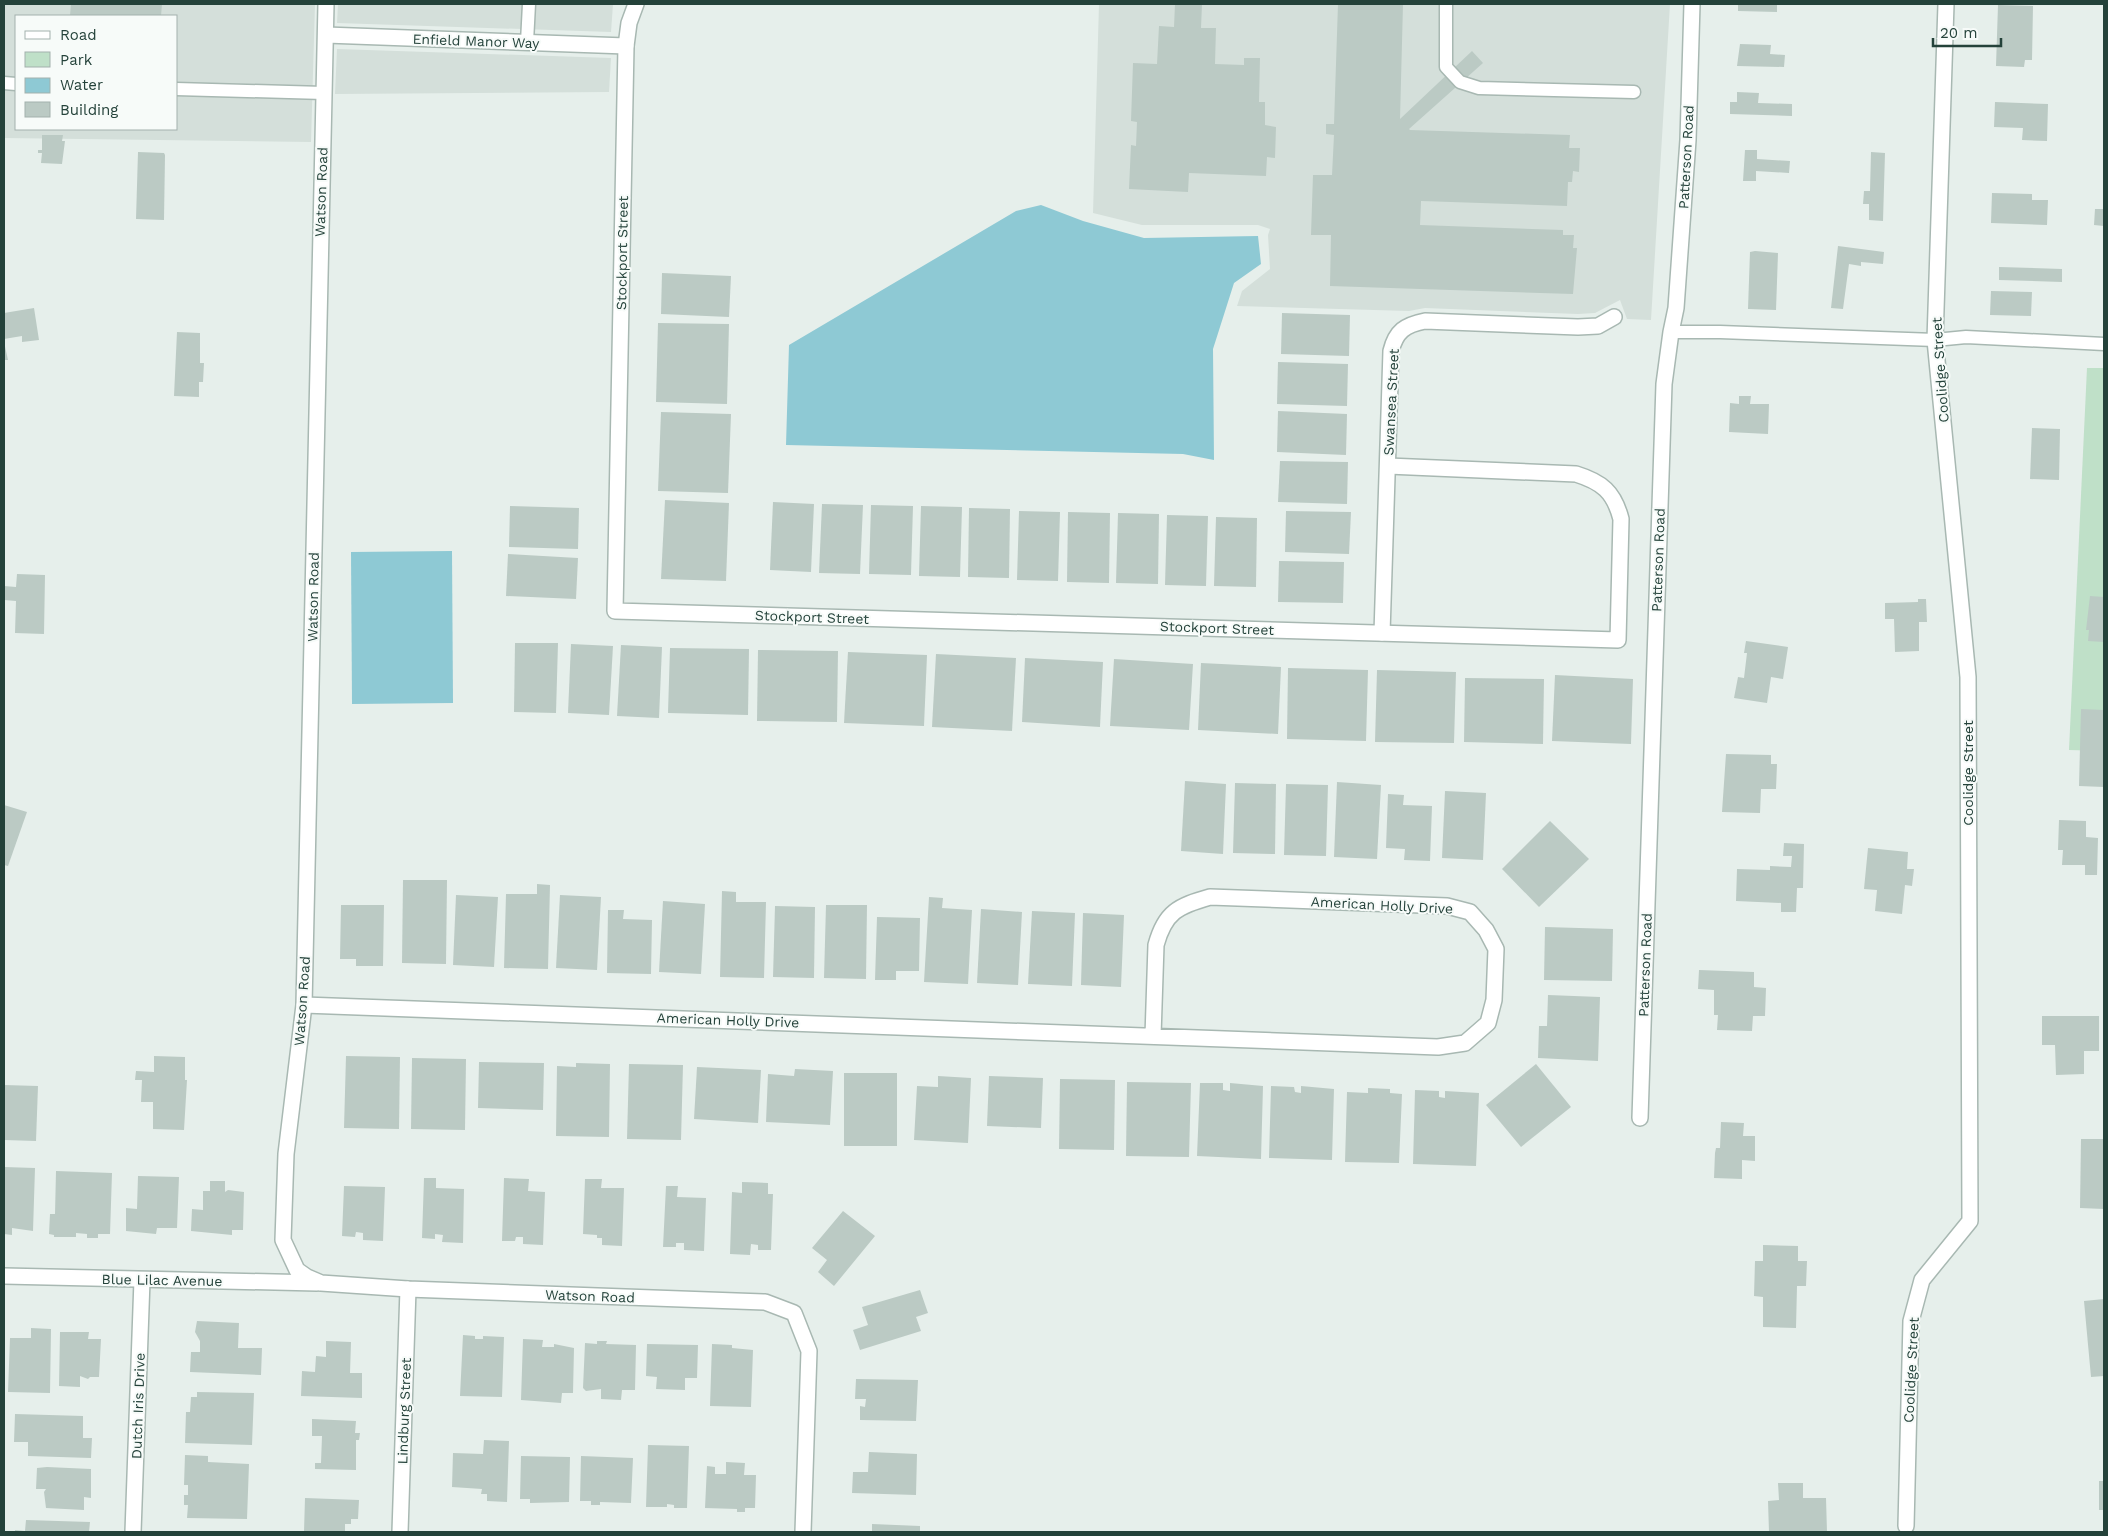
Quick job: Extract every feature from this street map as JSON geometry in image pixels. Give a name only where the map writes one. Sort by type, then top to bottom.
[{"type":"street","name":"Watson Road","points":[[326,4],[304,1005],[286,1154],[283,1240],[297,1270],[320,1283],[408,1289],[765,1302],[794,1313],[809,1351],[803,1532]]},
{"type":"street","name":"Stockport Street","points":[[636,4],[629,23],[626,46],[615,611],[1618,640],[1621,519],[1617,503],[1607,490],[1593,479],[1576,474],[1388,466]]},
{"type":"street","name":"Patterson Road","points":[[1640,1118],[1664,384],[1670,332],[1676,308],[1688,140],[1692,4]]},
{"type":"street","name":"Coolidge Street","points":[[1906,1526],[1911,1321],[1922,1280],[1970,1221],[1968,677],[1935,340],[1946,4]]},
{"type":"street","name":"Enfield Manor Way","points":[[326,35],[626,46]]},
{"type":"street","name":"Swansea Street","points":[[1382,633],[1391,351],[1394,339],[1401,330],[1425,321],[1578,327],[1598,326],[1614,317]]},
{"type":"street","name":"American Holly Drive","points":[[304,1005],[1438,1047],[1465,1043],[1488,1022],[1494,1000],[1496,950],[1486,930],[1470,912],[1447,906],[1210,897],[1187,903],[1170,913],[1160,932],[1156,946],[1153,1036]]},
{"type":"street","name":"Blue Lilac Avenue","points":[[4,1276],[320,1283]]},
{"type":"street","name":"Dutch Iris Drive","points":[[133,1532],[142,1280]]},
{"type":"street","name":"Lindburg Street","points":[[400,1532],[408,1289]]},
{"type":"lane","points":[[527,42],[529,4]]},
{"type":"lane","points":[[1446,4],[1446,67],[1460,82],[1479,88],[1634,92]]},
{"type":"lane","points":[[178,89],[324,93]]},
{"type":"lane","points":[[1670,332],[1720,332],[1935,340],[1966,337],[2104,344]]},
{"type":"shaded area","points":[[4,4],[315,4],[311,142],[4,138]]},
{"type":"shaded area","points":[[338,4],[613,4],[611,32],[337,23]]},
{"type":"shaded area","points":[[1099,4],[1670,4],[1651,320],[1627,319],[1620,300],[1595,313],[1578,314],[1425,308],[1409,311],[1237,306],[1242,291],[1270,269],[1268,235],[1270,229],[1258,225],[1142,225],[1093,213]]},
{"type":"shaded area","points":[[337,49],[611,58],[609,92],[335,94]]},
{"type":"green space","points":[[2087,368],[2104,368],[2104,751],[2069,750]]},
{"type":"water","points":[[1041,205],[1083,221],[1144,238],[1258,236],[1261,264],[1234,283],[1213,349],[1214,460],[1183,454],[786,445],[789,345],[1016,211]]},
{"type":"water","points":[[452,551],[453,703],[352,704],[351,552]]},
{"type":"building","points":[[71,4],[162,4],[161,15],[70,15]]},
{"type":"building","points":[[1175,4],[1202,4],[1201,28],[1216,28],[1215,64],[1244,65],[1244,58],[1260,58],[1259,102],[1265,102],[1265,125],[1276,127],[1275,158],[1267,157],[1266,176],[1189,173],[1188,192],[1129,189],[1131,145],[1136,146],[1137,122],[1131,121],[1133,63],[1157,64],[1159,26],[1174,27]]},
{"type":"building","points":[[1338,4],[1403,4],[1400,119],[1472,51],[1483,63],[1410,130],[1570,135],[1569,148],[1580,148],[1579,172],[1573,171],[1572,182],[1568,182],[1567,206],[1421,201],[1420,225],[1563,230],[1563,235],[1574,235],[1573,248],[1577,248],[1573,294],[1330,286],[1331,235],[1311,235],[1313,175],[1332,175],[1334,135],[1326,134],[1326,124],[1334,124]]},
{"type":"building","points":[[1738,4],[1777,4],[1777,12],[1738,11]]},
{"type":"building","points":[[1998,5],[2033,6],[2032,60],[2025,60],[2024,67],[1996,66]]},
{"type":"building","points":[[1740,44],[1771,45],[1770,54],[1785,55],[1784,67],[1737,66]]},
{"type":"building","points":[[1737,92],[1759,93],[1758,103],[1792,104],[1792,116],[1730,114],[1730,102],[1737,102]]},
{"type":"building","points":[[1995,102],[2048,104],[2047,141],[2022,140],[2023,128],[1994,127]]},
{"type":"building","points":[[42,135],[63,135],[62,141],[65,141],[62,164],[41,163],[42,153],[38,153],[38,150],[42,150]]},
{"type":"building","points":[[1745,150],[1757,150],[1757,159],[1790,161],[1789,173],[1756,171],[1756,181],[1743,181]]},
{"type":"building","points":[[138,152],[164,153],[165,155],[164,220],[136,219]]},
{"type":"building","points":[[1871,152],[1885,153],[1883,221],[1869,220],[1869,204],[1863,204],[1864,191],[1870,191]]},
{"type":"building","points":[[1992,193],[2032,194],[2032,200],[2048,200],[2047,225],[1991,223]]},
{"type":"building","points":[[2095,209],[2104,209],[2104,226],[2094,225]]},
{"type":"building","points":[[1838,246],[1884,252],[1883,264],[1861,262],[1861,266],[1849,264],[1843,309],[1831,308]]},
{"type":"building","points":[[1750,252],[1778,253],[1776,310],[1748,309]]},
{"type":"building","points":[[1999,267],[2062,269],[2062,282],[1999,280]]},
{"type":"building","points":[[662,273],[731,276],[729,317],[661,314]]},
{"type":"building","points":[[1991,291],[2032,292],[2031,316],[1990,315]]},
{"type":"building","points":[[34,308],[39,340],[22,342],[22,336],[4,339],[4,313]]},
{"type":"building","points":[[1282,313],[1350,315],[1349,356],[1281,354]]},
{"type":"building","points":[[658,323],[729,324],[727,404],[656,402]]},
{"type":"building","points":[[177,332],[200,333],[200,363],[204,363],[203,382],[199,382],[199,397],[174,396]]},
{"type":"building","points":[[4,342],[8,360],[4,360]]},
{"type":"building","points":[[1278,362],[1348,364],[1347,406],[1277,404]]},
{"type":"building","points":[[1739,396],[1751,396],[1750,404],[1769,404],[1768,434],[1729,432],[1730,403],[1739,404]]},
{"type":"building","points":[[1278,411],[1347,414],[1346,455],[1277,452]]},
{"type":"building","points":[[661,412],[731,414],[728,493],[658,491]]},
{"type":"building","points":[[2032,428],[2060,429],[2059,480],[2030,479]]},
{"type":"building","points":[[1280,461],[1348,462],[1347,504],[1278,502]]},
{"type":"building","points":[[665,500],[729,503],[726,581],[661,579]]},
{"type":"building","points":[[773,502],[814,504],[811,572],[770,570]]},
{"type":"building","points":[[822,504],[863,505],[860,574],[819,573]]},
{"type":"building","points":[[871,505],[913,506],[911,575],[869,574]]},
{"type":"building","points":[[510,506],[579,508],[578,549],[509,547]]},
{"type":"building","points":[[921,506],[962,507],[960,577],[919,576]]},
{"type":"building","points":[[969,508],[1010,509],[1009,578],[968,577]]},
{"type":"building","points":[[1019,511],[1060,512],[1058,581],[1017,580]]},
{"type":"building","points":[[1286,511],[1351,512],[1349,554],[1285,552]]},
{"type":"building","points":[[1068,512],[1110,513],[1109,583],[1067,582]]},
{"type":"building","points":[[1118,513],[1159,514],[1158,584],[1116,583]]},
{"type":"building","points":[[1167,515],[1208,516],[1206,586],[1165,585]]},
{"type":"building","points":[[1216,517],[1257,518],[1256,587],[1214,586]]},
{"type":"building","points":[[508,554],[578,558],[576,599],[506,596]]},
{"type":"building","points":[[1279,561],[1344,562],[1343,603],[1278,602]]},
{"type":"building","points":[[17,574],[45,575],[44,634],[15,633],[16,601],[4,600],[4,586],[16,587]]},
{"type":"building","points":[[2090,596],[2104,597],[2104,642],[2088,641],[2089,630],[2086,630]]},
{"type":"building","points":[[1918,599],[1926,599],[1927,622],[1919,622],[1919,651],[1895,652],[1894,619],[1885,619],[1885,603],[1918,602]]},
{"type":"building","points":[[1746,641],[1788,647],[1783,679],[1771,677],[1767,703],[1734,698],[1738,677],[1744,678],[1747,653],[1744,653]]},
{"type":"building","points":[[515,643],[558,643],[556,713],[514,712]]},
{"type":"building","points":[[571,644],[613,646],[609,715],[568,713]]},
{"type":"building","points":[[621,645],[662,647],[659,718],[617,716]]},
{"type":"building","points":[[670,648],[749,649],[748,715],[668,713]]},
{"type":"building","points":[[758,650],[838,651],[837,722],[757,721]]},
{"type":"building","points":[[848,652],[927,655],[924,726],[844,723]]},
{"type":"building","points":[[936,654],[1016,658],[1012,731],[932,727]]},
{"type":"building","points":[[1025,658],[1103,662],[1100,727],[1022,722]]},
{"type":"building","points":[[1114,659],[1193,664],[1189,730],[1110,726]]},
{"type":"building","points":[[1201,663],[1281,667],[1278,734],[1198,730]]},
{"type":"building","points":[[1288,668],[1368,670],[1366,741],[1287,739]]},
{"type":"building","points":[[1377,670],[1456,672],[1454,743],[1375,742]]},
{"type":"building","points":[[1555,675],[1633,679],[1631,744],[1552,741]]},
{"type":"building","points":[[1465,678],[1544,679],[1543,744],[1464,742]]},
{"type":"building","points":[[2081,709],[2104,710],[2104,787],[2079,786]]},
{"type":"building","points":[[1726,754],[1771,755],[1771,764],[1777,764],[1776,789],[1761,789],[1760,813],[1722,812]]},
{"type":"building","points":[[1185,781],[1226,784],[1223,854],[1181,851]]},
{"type":"building","points":[[1337,782],[1381,785],[1377,859],[1334,857]]},
{"type":"building","points":[[1235,783],[1276,784],[1275,854],[1233,853]]},
{"type":"building","points":[[1286,784],[1328,785],[1326,856],[1284,855]]},
{"type":"building","points":[[1445,791],[1486,793],[1483,860],[1442,858]]},
{"type":"building","points":[[1388,794],[1404,795],[1403,805],[1432,806],[1430,861],[1404,860],[1405,849],[1386,848]]},
{"type":"building","points":[[4,805],[27,812],[8,866],[4,865]]},
{"type":"building","points":[[2059,820],[2086,821],[2086,837],[2098,838],[2097,875],[2085,875],[2085,865],[2062,865],[2063,850],[2058,850]]},
{"type":"building","points":[[1550,821],[1589,859],[1539,907],[1502,869]]},
{"type":"building","points":[[1784,843],[1804,844],[1803,888],[1797,888],[1796,912],[1781,912],[1781,903],[1736,901],[1737,869],[1770,870],[1770,866],[1791,867],[1792,856],[1783,856]]},
{"type":"building","points":[[1868,848],[1908,852],[1907,869],[1914,869],[1912,886],[1905,885],[1902,914],[1875,911],[1877,890],[1864,889]]},
{"type":"building","points":[[403,880],[447,880],[446,964],[402,963]]},
{"type":"building","points":[[537,884],[550,885],[548,969],[504,968],[506,894],[537,894]]},
{"type":"building","points":[[722,891],[736,892],[736,902],[766,902],[764,978],[720,977]]},
{"type":"building","points":[[456,895],[498,897],[494,967],[453,965]]},
{"type":"building","points":[[560,895],[601,897],[597,970],[556,968]]},
{"type":"building","points":[[929,897],[943,898],[942,908],[972,910],[968,984],[924,982]]},
{"type":"building","points":[[663,901],[705,904],[701,974],[659,972]]},
{"type":"building","points":[[341,905],[384,905],[383,966],[356,966],[356,959],[340,959]]},
{"type":"building","points":[[826,905],[867,905],[866,979],[824,978]]},
{"type":"building","points":[[775,906],[815,907],[814,978],[773,977]]},
{"type":"building","points":[[981,909],[1022,912],[1018,985],[977,983]]},
{"type":"building","points":[[608,910],[624,910],[623,919],[652,920],[651,974],[607,973]]},
{"type":"building","points":[[1032,911],[1075,913],[1072,986],[1028,984]]},
{"type":"building","points":[[1083,913],[1124,915],[1121,987],[1081,985]]},
{"type":"building","points":[[877,917],[920,918],[919,971],[896,971],[896,980],[875,980]]},
{"type":"building","points":[[1545,927],[1613,929],[1612,981],[1544,980]]},
{"type":"building","points":[[1699,970],[1754,972],[1754,987],[1766,988],[1765,1016],[1753,1016],[1752,1031],[1717,1030],[1718,1015],[1714,1015],[1714,990],[1698,989]]},
{"type":"building","points":[[1548,995],[1600,997],[1598,1061],[1538,1058],[1539,1026],[1547,1026]]},
{"type":"building","points":[[2042,1016],[2099,1016],[2099,1051],[2084,1051],[2084,1074],[2056,1075],[2055,1045],[2042,1045]]},
{"type":"building","points":[[154,1056],[185,1057],[185,1080],[187,1080],[184,1130],[153,1129],[153,1102],[141,1102],[142,1080],[135,1080],[136,1071],[154,1072]]},
{"type":"building","points":[[346,1056],[400,1057],[399,1129],[344,1128]]},
{"type":"building","points":[[412,1058],[466,1059],[465,1130],[411,1129]]},
{"type":"building","points":[[479,1062],[544,1063],[543,1110],[478,1108]]},
{"type":"building","points":[[576,1063],[610,1064],[609,1137],[556,1136],[557,1066],[576,1067]]},
{"type":"building","points":[[629,1064],[683,1065],[681,1140],[627,1139]]},
{"type":"building","points":[[1536,1064],[1571,1107],[1521,1147],[1486,1105]]},
{"type":"building","points":[[697,1067],[761,1070],[758,1123],[694,1119]]},
{"type":"building","points":[[795,1069],[833,1071],[830,1125],[766,1122],[768,1074],[794,1076]]},
{"type":"building","points":[[844,1073],[897,1073],[897,1146],[844,1146]]},
{"type":"building","points":[[938,1076],[971,1078],[968,1143],[914,1140],[917,1086],[938,1087]]},
{"type":"building","points":[[989,1076],[1043,1078],[1041,1128],[987,1126]]},
{"type":"building","points":[[1060,1079],[1115,1080],[1114,1150],[1059,1149]]},
{"type":"building","points":[[1127,1082],[1191,1083],[1189,1157],[1126,1156]]},
{"type":"building","points":[[1200,1083],[1223,1083],[1223,1090],[1230,1091],[1230,1083],[1263,1086],[1261,1159],[1197,1156]]},
{"type":"building","points":[[4,1085],[38,1086],[36,1141],[4,1140]]},
{"type":"building","points":[[1271,1086],[1294,1087],[1295,1092],[1301,1093],[1301,1086],[1334,1089],[1332,1160],[1269,1158]]},
{"type":"building","points":[[1368,1088],[1390,1089],[1390,1093],[1402,1094],[1399,1163],[1345,1162],[1347,1092],[1368,1093]]},
{"type":"building","points":[[1415,1090],[1439,1091],[1439,1097],[1445,1098],[1445,1091],[1479,1093],[1476,1166],[1413,1164]]},
{"type":"building","points":[[1721,1122],[1744,1123],[1743,1136],[1755,1136],[1755,1161],[1742,1160],[1742,1179],[1714,1178],[1716,1148],[1720,1148]]},
{"type":"building","points":[[2081,1139],[2104,1139],[2104,1209],[2080,1208]]},
{"type":"building","points":[[4,1167],[35,1168],[33,1231],[12,1228],[12,1235],[4,1234]]},
{"type":"building","points":[[56,1171],[112,1173],[110,1234],[98,1234],[98,1238],[87,1238],[87,1234],[76,1233],[76,1237],[54,1237],[54,1235],[49,1234],[50,1214],[55,1214]]},
{"type":"building","points":[[138,1176],[179,1177],[177,1228],[157,1228],[156,1234],[126,1231],[126,1208],[137,1209]]},
{"type":"building","points":[[424,1178],[436,1178],[436,1188],[464,1189],[463,1243],[442,1242],[443,1235],[435,1234],[435,1239],[422,1238]]},
{"type":"building","points":[[504,1178],[529,1179],[528,1191],[545,1192],[543,1245],[523,1244],[523,1237],[516,1237],[515,1241],[502,1241]]},
{"type":"building","points":[[585,1179],[602,1179],[601,1188],[624,1188],[622,1246],[602,1245],[602,1238],[597,1238],[597,1235],[583,1234]]},
{"type":"building","points":[[210,1181],[225,1181],[225,1192],[228,1190],[244,1192],[243,1230],[232,1230],[232,1235],[191,1231],[192,1209],[203,1210],[203,1191],[210,1191]]},
{"type":"building","points":[[742,1182],[768,1183],[768,1194],[773,1194],[771,1250],[758,1250],[758,1245],[751,1244],[750,1255],[730,1254],[732,1192],[742,1193]]},
{"type":"building","points":[[344,1186],[385,1187],[383,1241],[363,1240],[363,1233],[356,1232],[355,1237],[342,1236]]},
{"type":"building","points":[[666,1186],[678,1186],[677,1197],[706,1198],[704,1251],[684,1250],[684,1243],[676,1243],[676,1247],[663,1247]]},
{"type":"building","points":[[843,1211],[875,1236],[834,1286],[818,1272],[827,1260],[812,1248]]},
{"type":"building","points":[[1763,1245],[1798,1246],[1798,1261],[1807,1261],[1806,1286],[1797,1286],[1796,1328],[1763,1327],[1763,1297],[1754,1296],[1755,1261],[1763,1261]]},
{"type":"building","points":[[920,1290],[928,1313],[916,1317],[921,1331],[860,1350],[853,1330],[868,1325],[862,1307]]},
{"type":"building","points":[[2104,1299],[2104,1376],[2091,1377],[2084,1301]]},
{"type":"building","points":[[197,1321],[239,1323],[238,1348],[262,1348],[261,1375],[190,1372],[191,1352],[200,1352],[200,1341],[195,1332]]},
{"type":"building","points":[[31,1328],[51,1329],[50,1393],[8,1392],[10,1338],[31,1338]]},
{"type":"building","points":[[60,1332],[89,1332],[88,1339],[101,1339],[99,1377],[90,1377],[88,1379],[80,1376],[80,1387],[59,1386]]},
{"type":"building","points":[[463,1335],[475,1336],[475,1339],[483,1339],[483,1336],[504,1337],[502,1397],[460,1396]]},
{"type":"building","points":[[523,1339],[543,1340],[542,1347],[554,1347],[554,1344],[574,1348],[573,1393],[562,1393],[561,1403],[521,1400]]},
{"type":"building","points":[[326,1341],[351,1342],[350,1373],[362,1373],[362,1398],[301,1396],[302,1371],[315,1372],[316,1356],[326,1357]]},
{"type":"building","points":[[597,1341],[607,1341],[606,1344],[636,1345],[635,1390],[622,1390],[621,1400],[601,1399],[601,1389],[586,1391],[583,1388],[585,1343],[597,1344]]},
{"type":"building","points":[[647,1344],[698,1345],[697,1378],[685,1378],[685,1390],[656,1389],[657,1377],[646,1376]]},
{"type":"building","points":[[712,1344],[732,1345],[732,1348],[753,1350],[751,1407],[710,1406]]},
{"type":"building","points":[[856,1379],[918,1380],[916,1421],[860,1420],[860,1406],[865,1407],[866,1399],[855,1399]]},
{"type":"building","points":[[197,1392],[254,1393],[252,1445],[185,1443],[186,1412],[190,1412],[191,1397],[197,1397]]},
{"type":"building","points":[[15,1414],[83,1416],[83,1438],[92,1438],[91,1458],[28,1456],[28,1442],[14,1442]]},
{"type":"building","points":[[312,1419],[356,1421],[355,1433],[360,1433],[359,1440],[356,1440],[356,1470],[315,1469],[315,1463],[321,1463],[322,1436],[312,1436]]},
{"type":"building","points":[[484,1440],[509,1441],[507,1502],[487,1501],[487,1494],[481,1494],[482,1489],[452,1487],[453,1453],[483,1454]]},
{"type":"building","points":[[648,1445],[689,1446],[687,1508],[674,1508],[674,1505],[667,1504],[667,1507],[646,1507]]},
{"type":"building","points":[[869,1452],[917,1454],[916,1495],[852,1493],[853,1472],[868,1472]]},
{"type":"building","points":[[185,1455],[208,1456],[208,1462],[249,1464],[247,1519],[187,1518],[188,1505],[184,1505],[184,1495],[188,1495],[188,1485],[184,1485]]},
{"type":"building","points":[[521,1456],[570,1457],[569,1502],[530,1503],[530,1499],[520,1499]]},
{"type":"building","points":[[581,1456],[633,1458],[631,1503],[600,1502],[600,1505],[591,1505],[591,1501],[580,1501]]},
{"type":"building","points":[[726,1462],[745,1463],[744,1475],[756,1475],[755,1508],[745,1508],[745,1512],[737,1512],[737,1509],[705,1508],[707,1466],[715,1467],[715,1474],[726,1474]]},
{"type":"building","points":[[37,1468],[91,1469],[91,1498],[84,1497],[84,1510],[46,1508],[44,1492],[46,1489],[36,1489]]},
{"type":"building","points":[[2099,1481],[2104,1481],[2104,1510],[2099,1510]]},
{"type":"building","points":[[1778,1483],[1803,1483],[1803,1498],[1826,1498],[1827,1532],[1769,1532],[1768,1501],[1779,1500]]},
{"type":"building","points":[[305,1498],[359,1500],[358,1519],[351,1519],[351,1524],[345,1524],[345,1532],[304,1532]]},
{"type":"building","points":[[26,1520],[90,1522],[89,1532],[15,1532],[15,1530],[25,1531]]},
{"type":"building","points":[[872,1524],[920,1526],[920,1532],[872,1532]]}]
